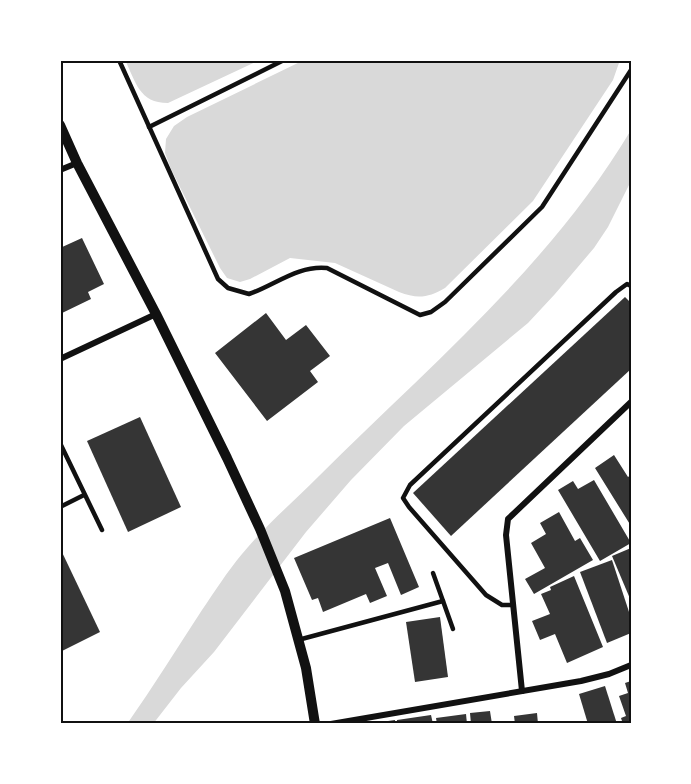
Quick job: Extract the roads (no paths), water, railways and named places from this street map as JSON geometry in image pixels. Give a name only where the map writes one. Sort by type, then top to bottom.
[{"type":"street","points":[[60,125],[77,163],[156,314],[260,529],[285,591],[306,668],[315,724]]},
{"type":"street","points":[[60,170],[77,163]]},
{"type":"street","points":[[60,359],[156,314]]},
{"type":"street","points":[[522,691],[506,536],[508,519],[631,402]]},
{"type":"street","points":[[331,724],[581,681],[609,674],[631,665]]},
{"type":"lane","points":[[119,60],[218,279],[223,284],[249,294],[302,270],[315,267],[327,268],[420,315],[431,312],[445,302],[542,207],[631,70]]},
{"type":"lane","points":[[149,127],[284,60]]},
{"type":"lane","points":[[513,605],[502,604],[486,595],[403,498],[410,485],[616,292],[627,284],[631,286]]},
{"type":"lane","points":[[60,445],[102,530]]},
{"type":"lane","points":[[60,507],[84,495]]},
{"type":"lane","points":[[433,573],[453,629]]},
{"type":"lane","points":[[298,640],[443,601]]}]
